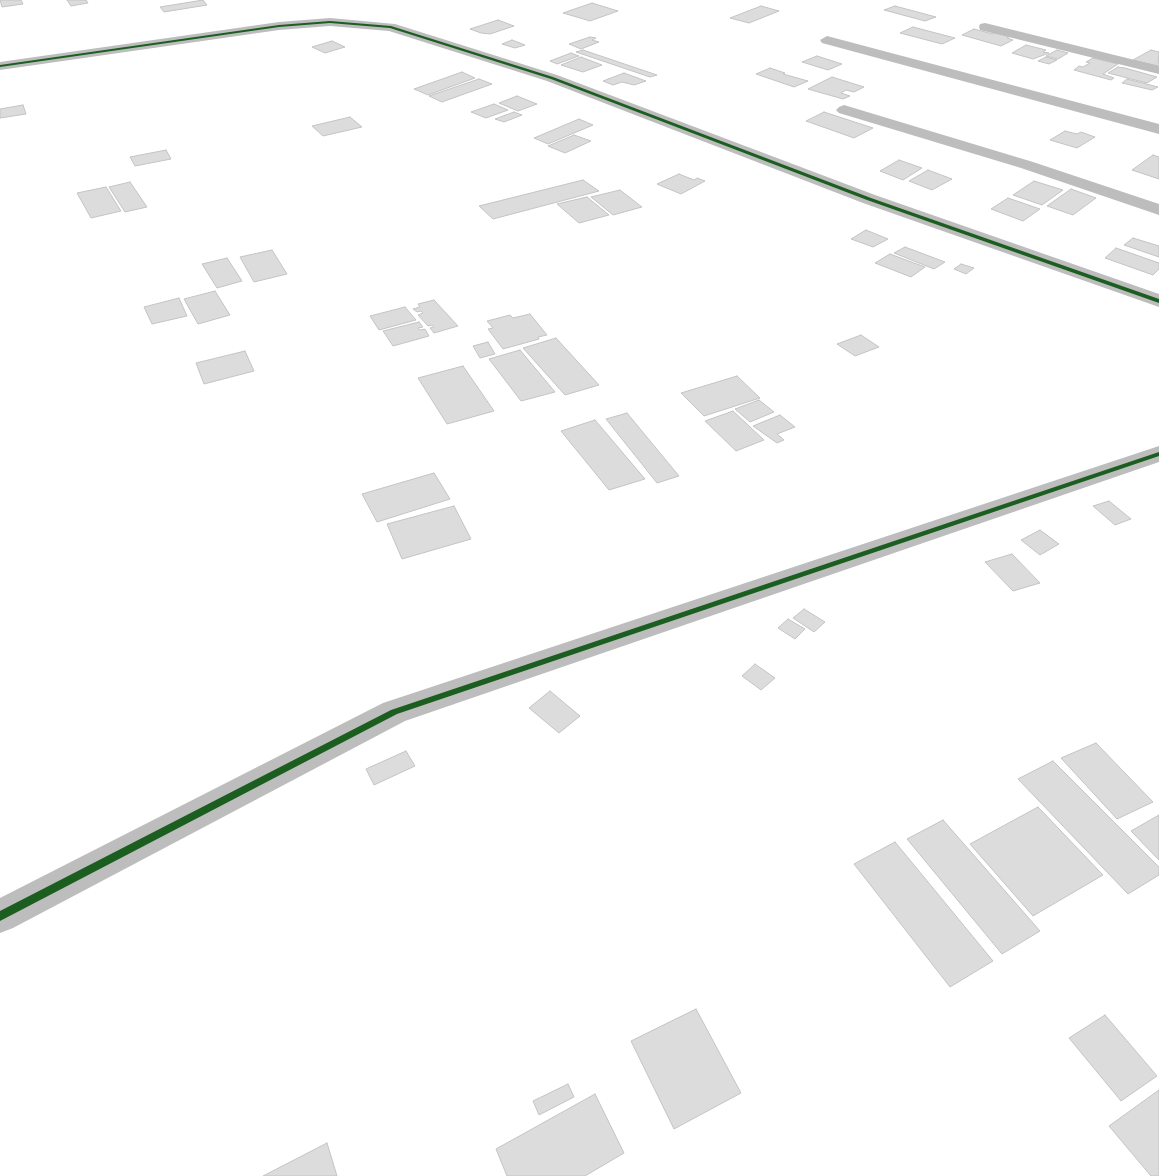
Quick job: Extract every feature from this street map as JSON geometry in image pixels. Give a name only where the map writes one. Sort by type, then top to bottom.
[{"type":"street","points":[[0,66],[279,26],[330,22],[390,27],[552,78],[868,199],[1159,301]]},
{"type":"street","points":[[984,27],[1159,70]]},
{"type":"street","points":[[827,40],[1159,129]]},
{"type":"street","points":[[844,110],[1027,165],[1159,210]]},
{"type":"street","points":[[0,916],[394,712],[1159,454]]},
{"type":"building","points":[[0,0],[21,0],[23,4],[2,7]]},
{"type":"building","points":[[67,0],[86,0],[88,3],[71,6]]},
{"type":"building","points":[[203,0],[207,5],[164,12],[160,7]]},
{"type":"building","points":[[592,3],[618,11],[590,21],[563,13]]},
{"type":"building","points":[[761,6],[779,11],[749,23],[730,18]]},
{"type":"building","points":[[895,6],[936,17],[925,21],[884,10]]},
{"type":"building","points":[[498,20],[514,26],[490,34],[470,29]]},
{"type":"building","points":[[913,27],[955,38],[942,44],[900,33]]},
{"type":"building","points":[[974,29],[993,34],[997,32],[1010,36],[1007,38],[1013,40],[1001,46],[962,35]]},
{"type":"building","points":[[590,37],[596,38],[592,40],[599,42],[581,49],[569,44]]},
{"type":"building","points":[[512,40],[525,45],[515,48],[502,44]]},
{"type":"building","points":[[332,41],[345,47],[325,53],[312,47]]},
{"type":"building","points":[[1026,45],[1046,50],[1043,52],[1049,53],[1033,59],[1012,53]]},
{"type":"building","points":[[583,50],[657,75],[650,77],[576,52]]},
{"type":"building","points":[[1057,50],[1068,53],[1058,59],[1046,56]]},
{"type":"building","points":[[1151,50],[1159,52],[1158,66],[1133,60]]},
{"type":"building","points":[[571,53],[579,56],[557,64],[550,61]]},
{"type":"building","points":[[817,56],[842,64],[828,70],[802,62]]},
{"type":"building","points":[[581,57],[602,65],[583,72],[561,65]]},
{"type":"building","points":[[1046,57],[1057,60],[1049,64],[1038,61]]},
{"type":"building","points":[[1093,58],[1118,64],[1103,74],[1114,78],[1111,80],[1074,70],[1079,66],[1083,67],[1090,63],[1086,62]]},
{"type":"building","points":[[1118,67],[1157,77],[1147,83],[1108,73]]},
{"type":"building","points":[[770,68],[808,81],[794,87],[756,74]]},
{"type":"building","points":[[462,72],[475,78],[428,95],[414,89]]},
{"type":"building","points":[[624,73],[646,81],[634,85],[622,82],[613,85],[603,81]]},
{"type":"building","points":[[832,77],[864,87],[854,92],[846,90],[841,93],[850,96],[843,99],[808,89]]},
{"type":"building","points":[[479,79],[492,84],[442,102],[429,96]]},
{"type":"building","points":[[1127,79],[1158,87],[1152,90],[1122,83]]},
{"type":"building","points":[[517,96],[537,104],[518,111],[499,103]]},
{"type":"building","points":[[494,104],[508,110],[486,118],[471,112]]},
{"type":"building","points":[[23,105],[26,114],[0,118],[0,109]]},
{"type":"building","points":[[514,112],[522,115],[504,122],[495,119]]},
{"type":"building","points":[[824,112],[873,128],[854,138],[806,121]]},
{"type":"building","points":[[350,117],[362,127],[323,136],[312,126]]},
{"type":"building","points":[[579,119],[593,125],[548,144],[534,138]]},
{"type":"building","points":[[1065,131],[1077,134],[1081,132],[1095,137],[1077,148],[1050,140]]},
{"type":"building","points":[[574,135],[591,141],[565,153],[548,146]]},
{"type":"building","points":[[166,150],[171,159],[135,166],[130,157]]},
{"type":"building","points":[[1153,155],[1159,157],[1159,179],[1132,170]]},
{"type":"building","points":[[899,160],[922,168],[903,180],[880,171]]},
{"type":"building","points":[[928,170],[952,179],[932,190],[909,181]]},
{"type":"building","points":[[679,174],[694,180],[697,178],[705,181],[681,194],[657,184]]},
{"type":"building","points":[[583,180],[599,191],[493,219],[479,206]]},
{"type":"building","points":[[1034,181],[1063,190],[1042,205],[1013,195]]},
{"type":"building","points":[[130,182],[147,207],[125,212],[109,187]]},
{"type":"building","points":[[106,187],[121,211],[91,218],[77,193]]},
{"type":"building","points":[[1071,189],[1096,198],[1073,215],[1047,206]]},
{"type":"building","points":[[620,190],[642,207],[613,215],[591,197]]},
{"type":"building","points":[[587,197],[609,215],[579,223],[557,204]]},
{"type":"building","points":[[1008,198],[1040,209],[1023,221],[991,209]]},
{"type":"building","points":[[866,230],[888,239],[873,247],[851,239]]},
{"type":"building","points":[[1133,238],[1159,246],[1159,257],[1124,245]]},
{"type":"building","points":[[905,247],[945,262],[934,269],[894,253]]},
{"type":"building","points":[[1116,248],[1159,263],[1159,269],[1153,275],[1105,258]]},
{"type":"building","points":[[272,250],[287,274],[254,282],[240,257]]},
{"type":"building","points":[[890,254],[925,267],[911,277],[875,263]]},
{"type":"building","points":[[227,258],[242,281],[217,288],[202,264]]},
{"type":"building","points":[[961,264],[974,268],[966,274],[954,269]]},
{"type":"building","points":[[215,291],[230,315],[198,324],[184,299]]},
{"type":"building","points":[[179,298],[187,316],[152,324],[144,307]]},
{"type":"building","points":[[434,300],[458,326],[434,333],[430,328],[434,327],[432,325],[428,326],[418,315],[423,313],[413,309],[420,307],[418,304]]},
{"type":"building","points":[[405,307],[416,320],[379,330],[370,316]]},
{"type":"building","points":[[530,314],[547,335],[503,349],[488,329],[493,328],[487,321],[510,315],[513,318]]},
{"type":"building","points":[[419,322],[423,327],[418,328],[420,330],[425,329],[429,336],[393,346],[383,331]]},
{"type":"building","points":[[861,335],[879,347],[855,356],[837,344]]},
{"type":"building","points":[[556,338],[599,385],[565,395],[523,348]]},
{"type":"building","points":[[488,342],[495,354],[480,358],[473,346]]},
{"type":"building","points":[[520,350],[555,392],[521,401],[489,359]]},
{"type":"building","points":[[245,351],[254,371],[204,384],[196,363]]},
{"type":"building","points":[[463,366],[494,411],[447,424],[418,378]]},
{"type":"building","points":[[737,376],[760,398],[704,416],[681,393]]},
{"type":"building","points":[[759,400],[774,412],[750,422],[735,409]]},
{"type":"building","points":[[733,411],[764,440],[736,451],[705,421]]},
{"type":"building","points":[[627,413],[679,476],[657,483],[606,419]]},
{"type":"building","points":[[780,415],[795,427],[777,434],[784,440],[777,443],[753,426]]},
{"type":"building","points":[[595,420],[645,479],[609,490],[561,431]]},
{"type":"building","points":[[434,473],[450,499],[377,522],[362,494]]},
{"type":"building","points":[[1109,501],[1131,519],[1115,525],[1093,506]]},
{"type":"building","points":[[454,506],[471,539],[402,559],[387,524]]},
{"type":"building","points":[[1040,530],[1059,544],[1040,555],[1021,540]]},
{"type":"building","points":[[1012,554],[1040,583],[1013,591],[985,562]]},
{"type":"building","points":[[804,609],[825,622],[814,632],[793,618]]},
{"type":"building","points":[[788,619],[805,629],[795,639],[778,628]]},
{"type":"building","points":[[755,664],[775,678],[761,690],[742,676]]},
{"type":"building","points":[[550,691],[580,716],[559,733],[529,708]]},
{"type":"building","points":[[1096,743],[1153,802],[1117,819],[1061,758]]},
{"type":"building","points":[[406,751],[415,766],[374,785],[366,769]]},
{"type":"building","points":[[1053,761],[1159,867],[1159,875],[1128,894],[1018,779]]},
{"type":"building","points":[[1038,807],[1103,875],[1033,916],[970,844]]},
{"type":"building","points":[[1159,815],[1159,860],[1131,831]]},
{"type":"building","points":[[943,820],[1040,931],[1002,954],[907,839]]},
{"type":"building","points":[[895,842],[993,961],[950,987],[854,864]]},
{"type":"building","points":[[696,1009],[741,1093],[674,1129],[631,1041]]},
{"type":"building","points":[[1105,1015],[1157,1076],[1121,1101],[1069,1038]]},
{"type":"building","points":[[568,1084],[574,1097],[539,1115],[533,1101]]},
{"type":"building","points":[[1159,1090],[1159,1176],[1151,1176],[1109,1126]]},
{"type":"building","points":[[595,1094],[624,1153],[585,1176],[507,1176],[496,1149]]},
{"type":"building","points":[[327,1143],[337,1176],[263,1176]]},
{"type":"cycle path","points":[[0,66],[279,26],[330,22],[390,27],[552,78],[869,199],[1159,301]]},
{"type":"cycle path","points":[[0,916],[394,712],[1159,454]]}]
